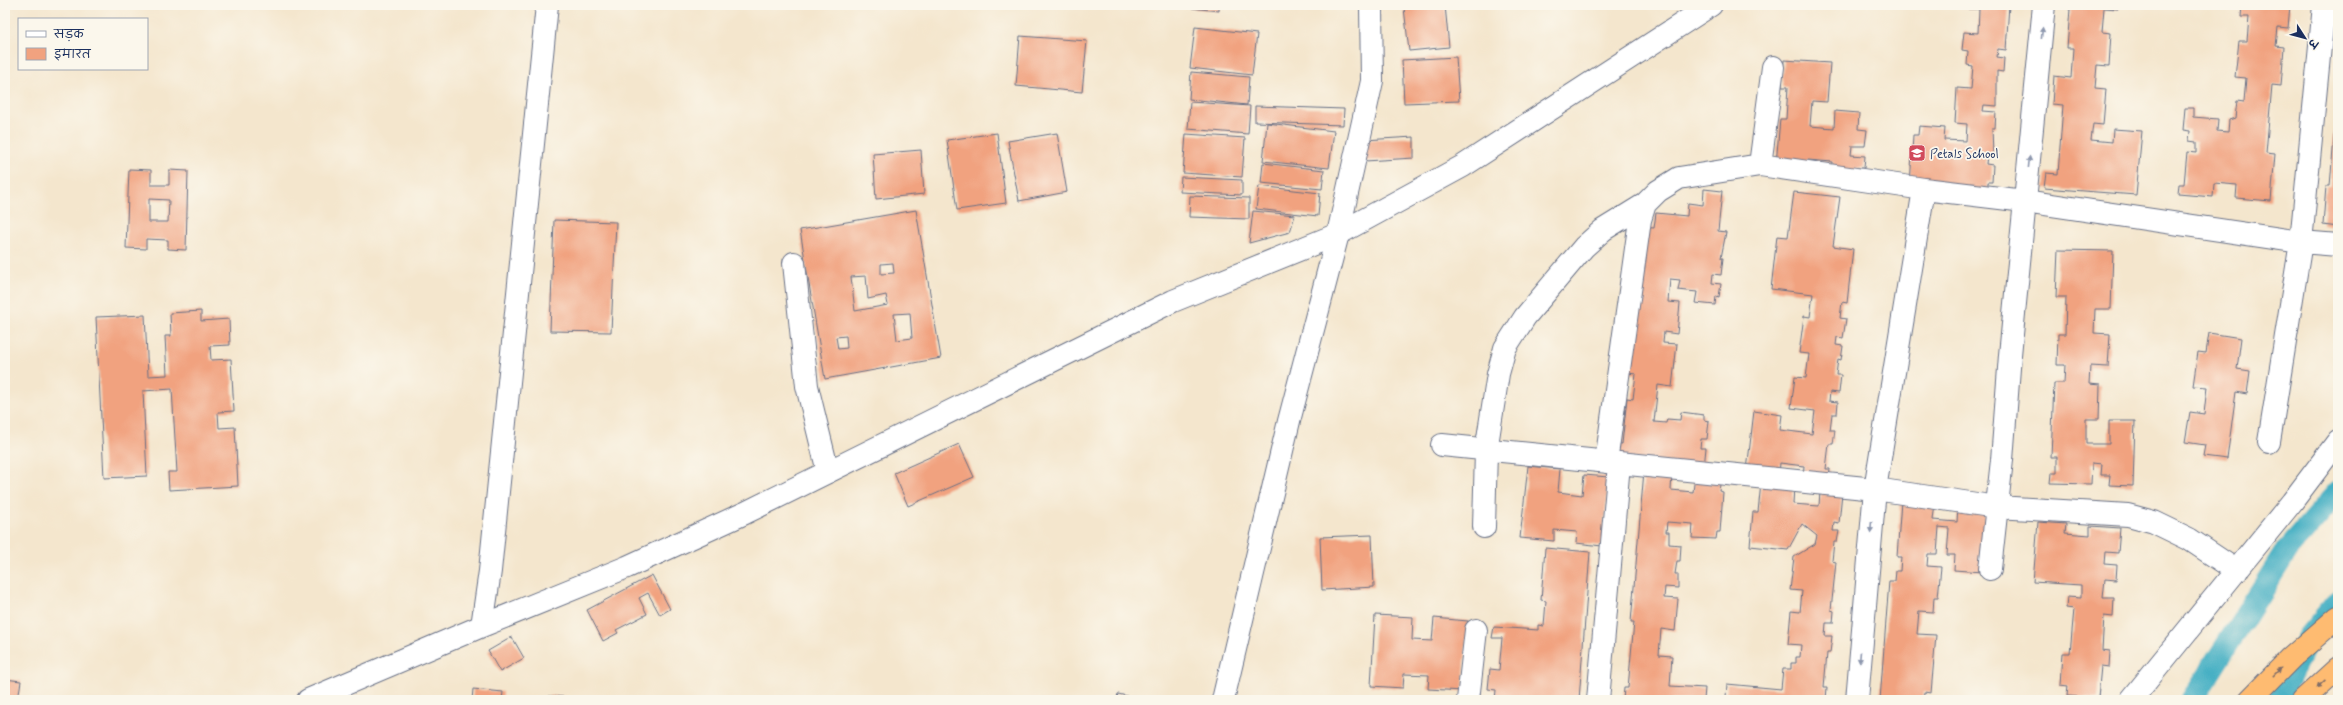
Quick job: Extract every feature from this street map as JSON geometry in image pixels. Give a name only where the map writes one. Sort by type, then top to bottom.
[{"type":"highway","points":[[2250,700],[2291,658],[2338,617]]},
{"type":"highway","points":[[2303,700],[2338,668]]},
{"type":"street","points":[[482,626],[490,571],[547,5]]},
{"type":"street","points":[[1223,700],[1289,421],[1338,234],[1372,81],[1371,5]]},
{"type":"street","points":[[308,700],[482,626],[627,567],[828,472],[1173,301],[1338,234],[1463,166],[1711,5]]},
{"type":"street","points":[[1990,569],[2044,5]]},
{"type":"street","points":[[2268,442],[2301,242],[2324,5]]},
{"type":"street","points":[[1760,165],[1773,67]]},
{"type":"street","points":[[1484,527],[1486,451],[1498,374],[1505,348],[1515,331],[1584,247],[1603,230],[1645,204],[1658,191],[1679,178],[1760,165],[1924,190],[2025,201],[2301,242],[2338,245]]},
{"type":"street","points":[[1856,700],[1875,489],[1924,190]]},
{"type":"street","points":[[1598,700],[1612,463],[1640,220],[1645,204]]},
{"type":"street","points":[[794,263],[806,386],[828,472]]},
{"type":"street","points":[[2131,700],[2237,571],[2338,441]]},
{"type":"street","points":[[1442,445],[1486,451],[1875,489],[1997,507],[2128,515],[2154,522],[2189,540],[2237,571]]},
{"type":"street","points":[[1468,700],[1476,630]]},
{"type":"building","points":[[1191,5],[1219,5],[1219,11],[1191,8]]},
{"type":"building","points":[[1445,5],[1449,47],[1409,51],[1404,8]]},
{"type":"building","points":[[1968,5],[2009,5],[2006,50],[1998,49],[1997,57],[2004,58],[2003,72],[1997,71],[1997,106],[1984,105],[1983,111],[1996,112],[1995,128],[1992,128],[1993,155],[1987,155],[1986,164],[1993,165],[1992,182],[1988,182],[1988,190],[1910,186],[1913,135],[1918,135],[1919,126],[1945,128],[1944,140],[1966,141],[1967,124],[1955,123],[1957,88],[1971,89],[1973,66],[1967,65],[1968,51],[1962,50],[1964,32],[1978,33],[1979,9],[1968,9]]},
{"type":"building","points":[[2068,5],[2118,5],[2118,9],[2104,8],[2102,32],[2111,33],[2109,66],[2097,65],[2095,88],[2106,89],[2103,125],[2093,124],[2091,140],[2112,142],[2113,129],[2142,131],[2136,195],[2044,188],[2046,173],[2058,174],[2063,105],[2052,104],[2054,76],[2071,78],[2073,48],[2067,48],[2070,9],[2068,9]]},
{"type":"building","points":[[2242,5],[2290,5],[2288,28],[2278,27],[2276,46],[2284,47],[2281,86],[2272,85],[2266,153],[2275,154],[2271,201],[2236,198],[2237,185],[2214,183],[2213,197],[2178,194],[2179,184],[2184,184],[2187,152],[2196,153],[2196,142],[2189,141],[2190,131],[2183,130],[2185,108],[2193,108],[2193,117],[2218,119],[2217,131],[2228,132],[2229,120],[2235,118],[2237,101],[2244,102],[2246,78],[2235,77],[2239,41],[2247,41],[2249,17],[2241,17]]},
{"type":"building","points":[[1195,27],[1257,34],[1252,75],[1190,68]]},
{"type":"building","points":[[1020,36],[1087,41],[1082,92],[1016,86]]},
{"type":"building","points":[[1456,57],[1459,101],[1404,103],[1402,60]]},
{"type":"building","points":[[1784,60],[1830,63],[1827,102],[1812,101],[1810,126],[1834,128],[1835,111],[1859,113],[1858,129],[1867,130],[1865,146],[1852,146],[1851,155],[1865,156],[1864,168],[1856,168],[1856,178],[1832,175],[1833,162],[1807,160],[1807,166],[1776,164],[1780,119],[1786,119],[1788,87],[1782,87]]},
{"type":"building","points":[[1191,72],[1249,77],[1247,105],[1189,99]]},
{"type":"building","points":[[1190,102],[1250,106],[1248,134],[1188,129]]},
{"type":"building","points":[[1255,106],[1344,109],[1343,125],[1255,122]]},
{"type":"building","points":[[2336,113],[2338,113],[2338,227],[2323,225],[2326,186],[2330,186]]},
{"type":"building","points":[[1267,123],[1334,131],[1329,168],[1263,161]]},
{"type":"building","points":[[997,133],[1006,203],[957,210],[947,140]]},
{"type":"building","points":[[1057,133],[1067,192],[1019,201],[1008,141]]},
{"type":"building","points":[[1186,134],[1245,138],[1242,177],[1183,173]]},
{"type":"building","points":[[1414,137],[1414,158],[1365,161],[1364,140]]},
{"type":"building","points":[[921,150],[924,194],[876,199],[873,154]]},
{"type":"building","points":[[1263,163],[1324,170],[1322,189],[1261,183]]},
{"type":"building","points":[[129,169],[151,170],[151,185],[169,185],[169,170],[188,171],[186,250],[168,249],[168,240],[146,239],[146,249],[126,248]],"holes":[[[149,199],[169,200],[168,222],[149,222]]]},
{"type":"building","points":[[1181,177],[1242,180],[1242,195],[1180,192]]},
{"type":"building","points":[[1259,186],[1320,193],[1318,216],[1256,209]]},
{"type":"building","points":[[1704,189],[1722,191],[1718,231],[1726,232],[1721,258],[1723,258],[1721,275],[1713,274],[1712,283],[1721,284],[1719,297],[1716,296],[1715,305],[1695,303],[1697,292],[1678,290],[1680,280],[1670,279],[1668,302],[1680,303],[1677,334],[1664,332],[1663,343],[1677,344],[1672,387],[1658,385],[1654,422],[1666,423],[1667,419],[1680,420],[1681,412],[1704,415],[1704,420],[1709,421],[1707,439],[1701,439],[1700,448],[1706,448],[1704,467],[1613,457],[1615,443],[1622,444],[1627,398],[1633,399],[1636,374],[1619,372],[1640,227],[1654,228],[1656,213],[1687,216],[1688,203],[1703,205]]},
{"type":"building","points":[[1794,192],[1840,197],[1833,246],[1853,249],[1847,303],[1842,302],[1840,318],[1846,319],[1843,338],[1837,337],[1836,345],[1843,346],[1841,360],[1838,359],[1836,375],[1841,375],[1839,393],[1830,392],[1829,401],[1838,402],[1837,414],[1832,414],[1830,430],[1835,430],[1833,444],[1829,444],[1826,469],[1830,469],[1829,479],[1803,476],[1804,466],[1780,463],[1779,474],[1747,470],[1754,411],[1782,415],[1780,430],[1812,434],[1815,411],[1791,408],[1795,377],[1806,378],[1809,354],[1799,353],[1804,316],[1810,317],[1813,294],[1771,289],[1777,236],[1788,237]]},
{"type":"building","points":[[1190,196],[1249,198],[1249,219],[1189,217]]},
{"type":"building","points":[[916,210],[941,358],[825,379],[800,230]],"holes":[[[893,263],[894,273],[881,274],[881,264]],[[866,276],[868,299],[886,295],[888,305],[855,311],[851,277]],[[910,313],[912,338],[897,340],[894,314]],[[846,336],[847,348],[838,349],[836,337]]]},
{"type":"building","points":[[1253,211],[1295,215],[1290,232],[1249,243]]},
{"type":"building","points":[[554,220],[616,222],[611,332],[550,331]]},
{"type":"building","points":[[2058,250],[2113,251],[2111,309],[2095,309],[2094,333],[2110,334],[2108,367],[2090,366],[2089,384],[2100,385],[2099,419],[2086,419],[2086,444],[2109,444],[2109,421],[2135,421],[2133,486],[2109,485],[2110,475],[2101,475],[2102,464],[2092,463],[2091,484],[2050,483],[2051,473],[2057,473],[2057,457],[2051,457],[2054,383],[2064,383],[2065,365],[2057,365],[2058,334],[2065,334],[2066,297],[2056,297]]},
{"type":"building","points":[[201,311],[201,321],[229,319],[230,345],[210,346],[211,360],[231,359],[234,411],[218,412],[219,428],[235,427],[238,486],[169,490],[168,472],[177,472],[172,389],[143,391],[147,476],[104,478],[96,317],[145,315],[148,376],[167,375],[165,336],[171,336],[170,313]]},
{"type":"building","points":[[2209,333],[2241,338],[2237,369],[2250,371],[2247,394],[2236,392],[2227,459],[2203,456],[2205,445],[2185,442],[2190,412],[2204,414],[2207,387],[2193,386],[2198,352],[2206,353]]},
{"type":"building","points":[[959,444],[974,477],[908,506],[894,473]]},
{"type":"building","points":[[1528,466],[1560,469],[1558,492],[1582,495],[1584,475],[1609,477],[1602,546],[1576,543],[1577,532],[1554,530],[1554,541],[1520,538]]},
{"type":"building","points":[[1644,471],[1672,473],[1671,490],[1693,492],[1695,476],[1721,478],[1719,491],[1723,492],[1720,532],[1717,532],[1716,539],[1692,538],[1693,524],[1667,522],[1666,532],[1669,532],[1669,544],[1681,545],[1680,561],[1677,561],[1675,574],[1678,574],[1678,588],[1665,587],[1664,598],[1678,599],[1675,631],[1661,629],[1659,655],[1672,656],[1670,686],[1705,688],[1704,700],[1623,700],[1624,688],[1628,688],[1634,622],[1631,622]]},
{"type":"building","points":[[1761,483],[1794,486],[1793,504],[1819,506],[1820,491],[1842,493],[1839,523],[1834,522],[1833,531],[1839,531],[1837,542],[1834,542],[1832,561],[1836,562],[1831,610],[1834,611],[1833,623],[1826,623],[1825,636],[1832,636],[1830,653],[1827,653],[1824,687],[1827,687],[1826,700],[1745,700],[1726,697],[1727,684],[1781,689],[1783,669],[1791,669],[1791,663],[1796,663],[1796,657],[1800,657],[1801,645],[1788,644],[1791,611],[1800,612],[1802,591],[1790,590],[1794,557],[1815,544],[1817,536],[1802,524],[1788,550],[1750,546],[1753,512],[1758,512]]},
{"type":"building","points":[[1901,501],[1935,504],[1933,520],[1957,522],[1958,505],[1986,507],[1982,572],[1954,570],[1955,555],[1947,555],[1949,528],[1939,527],[1937,554],[1928,554],[1927,566],[1941,567],[1938,597],[1934,597],[1933,612],[1919,611],[1917,634],[1936,635],[1931,693],[1924,692],[1923,700],[1880,700],[1889,581],[1895,581],[1896,571],[1900,571],[1901,557],[1897,557]]},
{"type":"building","points":[[2038,522],[2066,524],[2065,533],[2090,535],[2090,526],[2120,528],[2118,553],[2105,552],[2104,564],[2117,565],[2116,580],[2105,579],[2103,598],[2114,598],[2113,617],[2104,616],[2102,650],[2110,651],[2109,667],[2101,666],[2098,698],[2067,696],[2068,686],[2060,685],[2062,653],[2070,653],[2074,609],[2066,608],[2067,597],[2081,598],[2081,585],[2033,582]]},
{"type":"building","points":[[1372,535],[1374,587],[1322,590],[1320,537]]},
{"type":"building","points":[[1545,548],[1590,552],[1579,700],[1495,700],[1496,690],[1488,689],[1490,669],[1499,670],[1502,638],[1492,638],[1494,627],[1538,630],[1538,625],[1544,626],[1546,601],[1541,600]]},
{"type":"building","points":[[652,575],[670,609],[660,615],[648,593],[639,598],[647,614],[616,630],[618,633],[603,641],[587,610]]},
{"type":"building","points":[[1375,615],[1413,617],[1412,640],[1432,641],[1434,618],[1468,621],[1463,691],[1428,689],[1429,675],[1404,674],[1403,688],[1371,686]]},
{"type":"building","points":[[512,637],[524,658],[500,672],[488,651]]},
{"type":"building","points":[[5,679],[21,681],[18,700],[5,700]]},
{"type":"building","points":[[473,689],[503,692],[502,700],[472,700]]},
{"type":"building","points":[[1118,694],[1127,696],[1126,700],[1116,700]]},
{"type":"building","points":[[549,696],[608,699],[608,700],[549,700]]},
{"type":"waterway","points":[[2192,700],[2287,550],[2338,492]]},
{"type":"waterway","points":[[2279,700],[2308,637],[2338,601]]},
{"type":"place","name":"Petals School","points":[[1917,153]]}]
